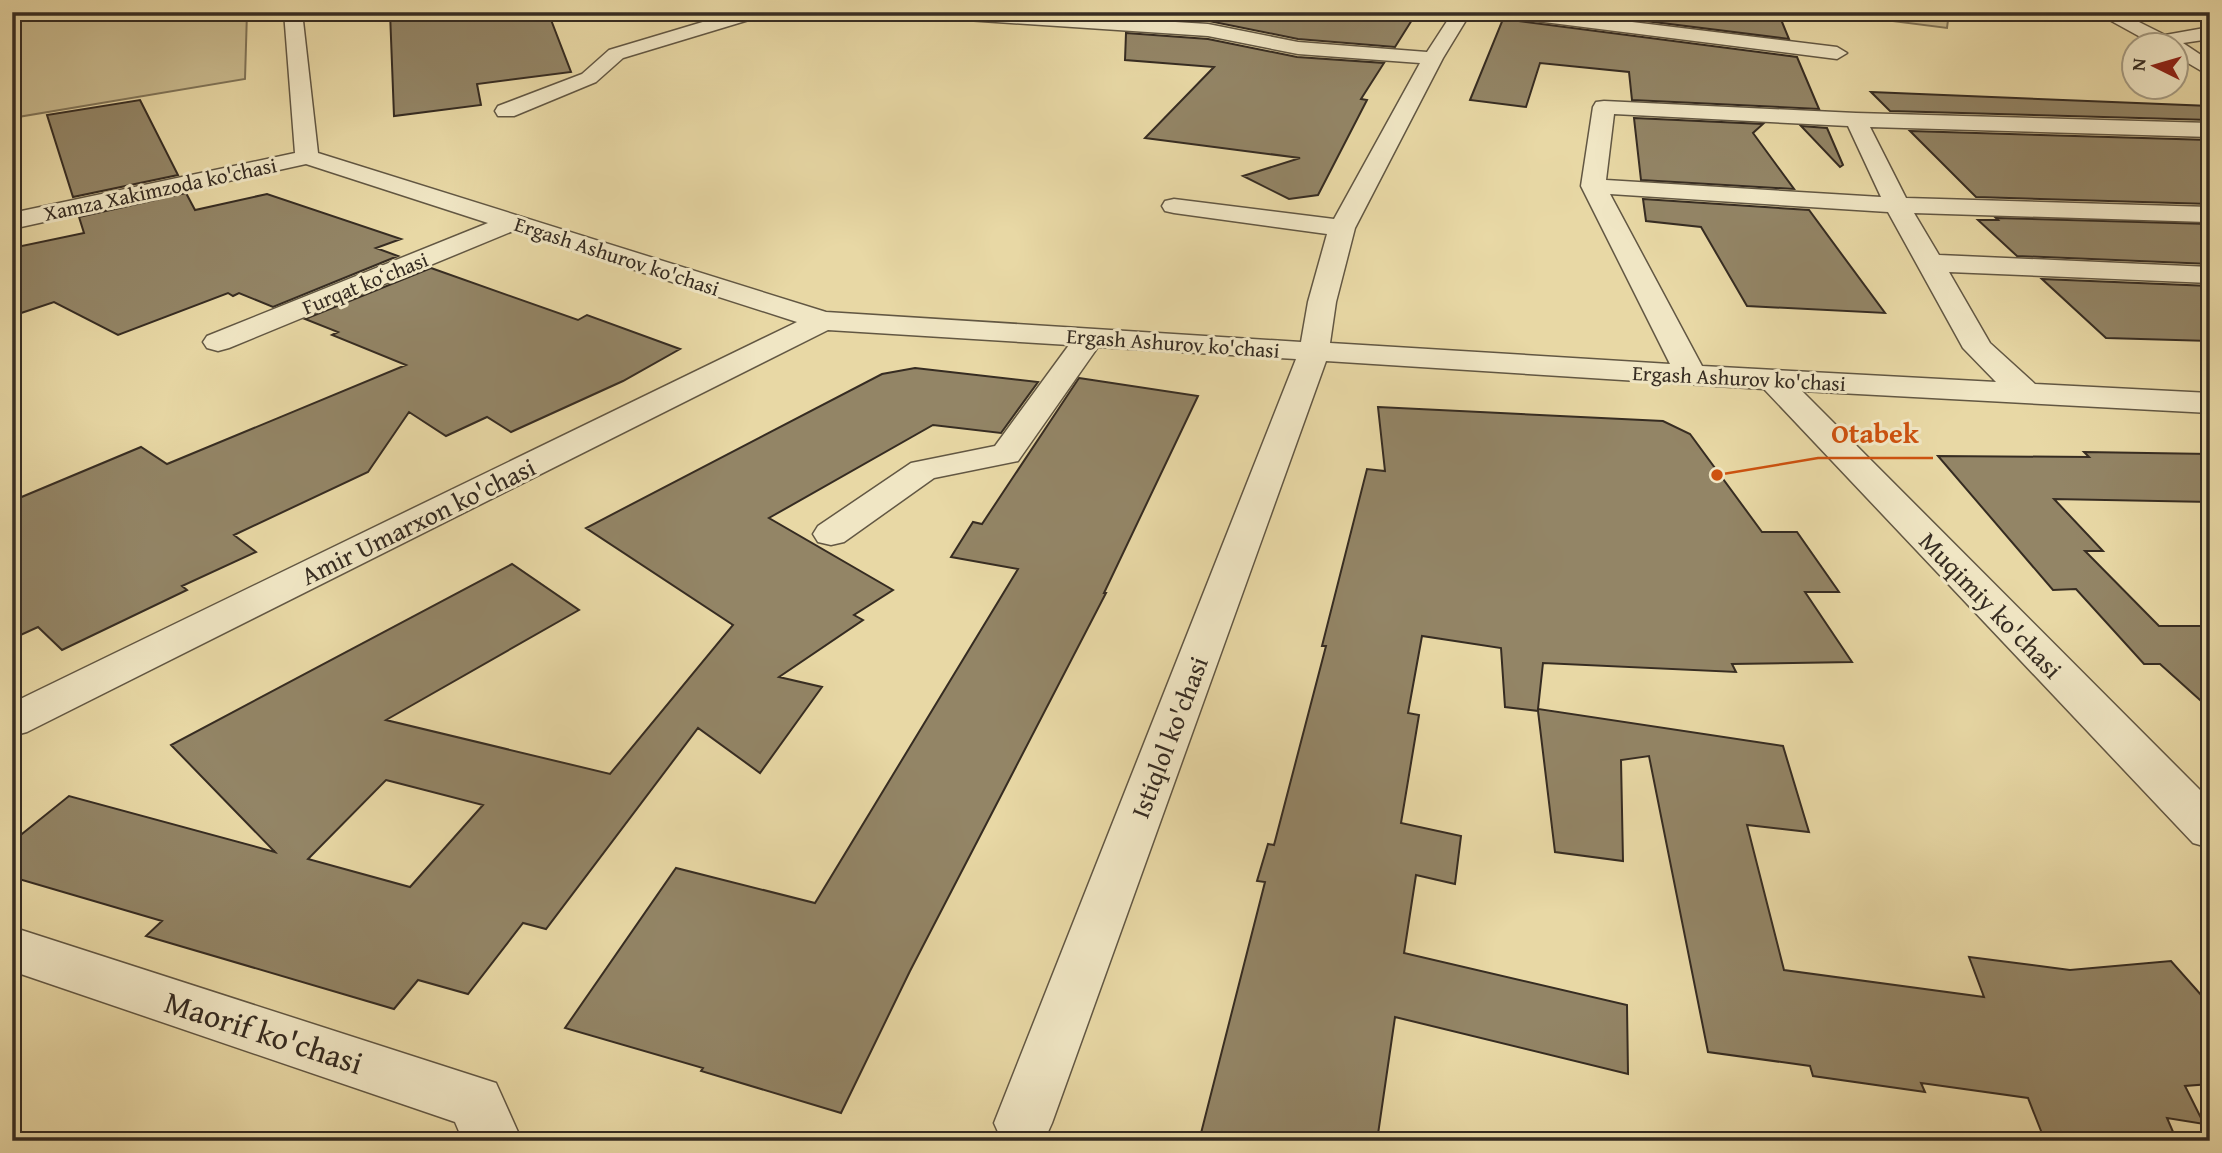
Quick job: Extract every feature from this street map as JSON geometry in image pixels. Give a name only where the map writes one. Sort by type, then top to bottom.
[{"type":"street","points":[[293,12],[307,157]]},
{"type":"street","points":[[506,111],[589,78],[616,54],[756,12]]},
{"type":"street","points":[[922,12],[1208,30],[1298,48],[1433,58]]},
{"type":"street","name":"Istiqlol ko'chasi","points":[[1023,1123],[1314,352],[1322,302],[1342,228],[1433,58],[1462,12]]},
{"type":"street","points":[[1504,12],[1837,53]]},
{"type":"street","points":[[2104,12],[2145,32]]},
{"type":"street","points":[[2190,39],[2210,33]]},
{"type":"street","points":[[2190,57],[2210,70]]},
{"type":"street","points":[[1690,375],[1593,186],[1604,107],[1860,129],[2210,151]]},
{"type":"street","points":[[1860,129],[2210,130]]},
{"type":"street","points":[[1860,129],[1897,205],[1978,348],[2026,393]]},
{"type":"street","name":"Xamza Xakimzoda ko'chasi","points":[[12,221],[307,157]]},
{"type":"street","name":"Ergash Ashurov ko'chasi","points":[[307,157],[823,321],[1773,380],[2210,403]]},
{"type":"street","points":[[1593,186],[1897,205],[2207,214]]},
{"type":"street","points":[[1174,206],[1342,228]]},
{"type":"street","name":"Furqat koʻchasi","points":[[218,342],[512,222]]},
{"type":"street","points":[[1930,264],[2210,275]]},
{"type":"street","name":"Amir Umarxon ko'chasi","points":[[12,721],[823,321]]},
{"type":"street","points":[[831,534],[923,470],[1006,454],[1089,338]]},
{"type":"street","name":"Muqimiy ko'chasi","points":[[1773,380],[2210,830]]},
{"type":"street","name":"Maorif ko'chasi","points":[[12,949],[476,1102],[493,1141]]},
{"type":"shaded area","points":[[12,12],[247,12],[245,79],[12,118]]},
{"type":"shaded area","points":[[1822,12],[1949,12],[1947,28]]},
{"type":"building","points":[[390,12],[469,12],[471,21],[548,12],[571,72],[477,84],[481,105],[394,116]]},
{"type":"building","points":[[1128,12],[1417,12],[1395,47],[1298,39],[1209,21],[1127,16]]},
{"type":"building","points":[[1574,12],[1741,12],[1780,17],[1789,39]]},
{"type":"building","points":[[1503,19],[1797,57],[1819,109],[1632,100],[1629,72],[1540,63],[1526,107],[1470,100]]},
{"type":"building","points":[[1126,33],[1208,39],[1297,57],[1384,63],[1361,99],[1367,100],[1318,195],[1289,199],[1243,176],[1300,158],[1145,138],[1214,67],[1125,60]]},
{"type":"building","points":[[1871,92],[2210,106],[2210,120],[1890,111]]},
{"type":"building","points":[[140,100],[178,175],[73,197],[47,115]]},
{"type":"building","points":[[1634,118],[1763,124],[1753,133],[1794,189],[1641,180]]},
{"type":"building","points":[[1801,126],[1827,128],[1843,165],[1840,167]]},
{"type":"building","points":[[1910,131],[2210,140],[2210,204],[1976,197]]},
{"type":"building","points":[[186,193],[195,210],[267,194],[401,239],[376,248],[398,256],[273,307],[239,293],[233,296],[228,293],[118,335],[54,302],[12,316],[12,248],[84,233],[79,217]]},
{"type":"building","points":[[1643,199],[1809,210],[1885,313],[1747,306],[1701,227],[1646,221]]},
{"type":"building","points":[[1996,218],[2210,224],[2210,264],[2017,256],[1978,220],[1998,220]]},
{"type":"building","points":[[431,268],[578,320],[587,315],[680,349],[623,381],[511,432],[487,417],[446,436],[409,412],[368,472],[234,535],[256,552],[182,586],[187,590],[62,650],[38,627],[12,639],[12,501],[141,447],[167,464],[406,365],[332,335],[338,332],[305,319]]},
{"type":"building","points":[[2042,279],[2210,286],[2210,341],[2106,338]]},
{"type":"building","points":[[915,368],[1038,382],[1001,433],[933,425],[769,518],[893,590],[854,615],[863,620],[779,677],[822,687],[760,773],[698,728],[546,929],[523,923],[468,994],[418,980],[394,1009],[146,936],[162,921],[12,877],[12,842],[69,796],[275,852],[171,745],[512,564],[579,610],[386,720],[610,774],[733,625],[586,528],[882,374]],"holes":[[[386,780],[483,805],[410,887],[308,859]]]},
{"type":"building","points":[[1079,378],[1198,396],[1106,593],[910,971],[841,1113],[701,1071],[703,1068],[565,1028],[676,868],[815,903],[1018,569],[951,557],[973,522],[982,524]]},
{"type":"building","points":[[1378,407],[1663,421],[1690,434],[1762,532],[1797,532],[1839,592],[1805,592],[1852,662],[1732,664],[1736,672],[1543,663],[1538,709],[1783,746],[1809,832],[1747,825],[1784,970],[1984,997],[1969,957],[2070,970],[2171,961],[2210,1005],[2210,1084],[2185,1086],[2204,1124],[2167,1118],[2177,1141],[2045,1141],[2028,1098],[1921,1083],[1925,1092],[1813,1076],[1810,1066],[1708,1052],[1649,756],[1621,760],[1623,861],[1555,852],[1538,711],[1505,707],[1501,648],[1422,636],[1408,713],[1419,715],[1401,823],[1461,836],[1455,884],[1416,875],[1404,953],[1627,1005],[1628,1074],[1395,1017],[1377,1141],[1199,1141],[1265,882],[1257,881],[1268,844],[1274,845],[1326,646],[1322,646],[1367,469],[1385,471]]},
{"type":"building","points":[[2084,452],[2210,454],[2210,502],[2054,499],[2103,551],[2085,551],[2159,626],[2210,626],[2210,709],[2160,664],[2144,664],[2076,589],[2053,590],[1938,456],[2089,457]]},
{"type":"place","name":"Otabek","points":[[1717,475]]}]
